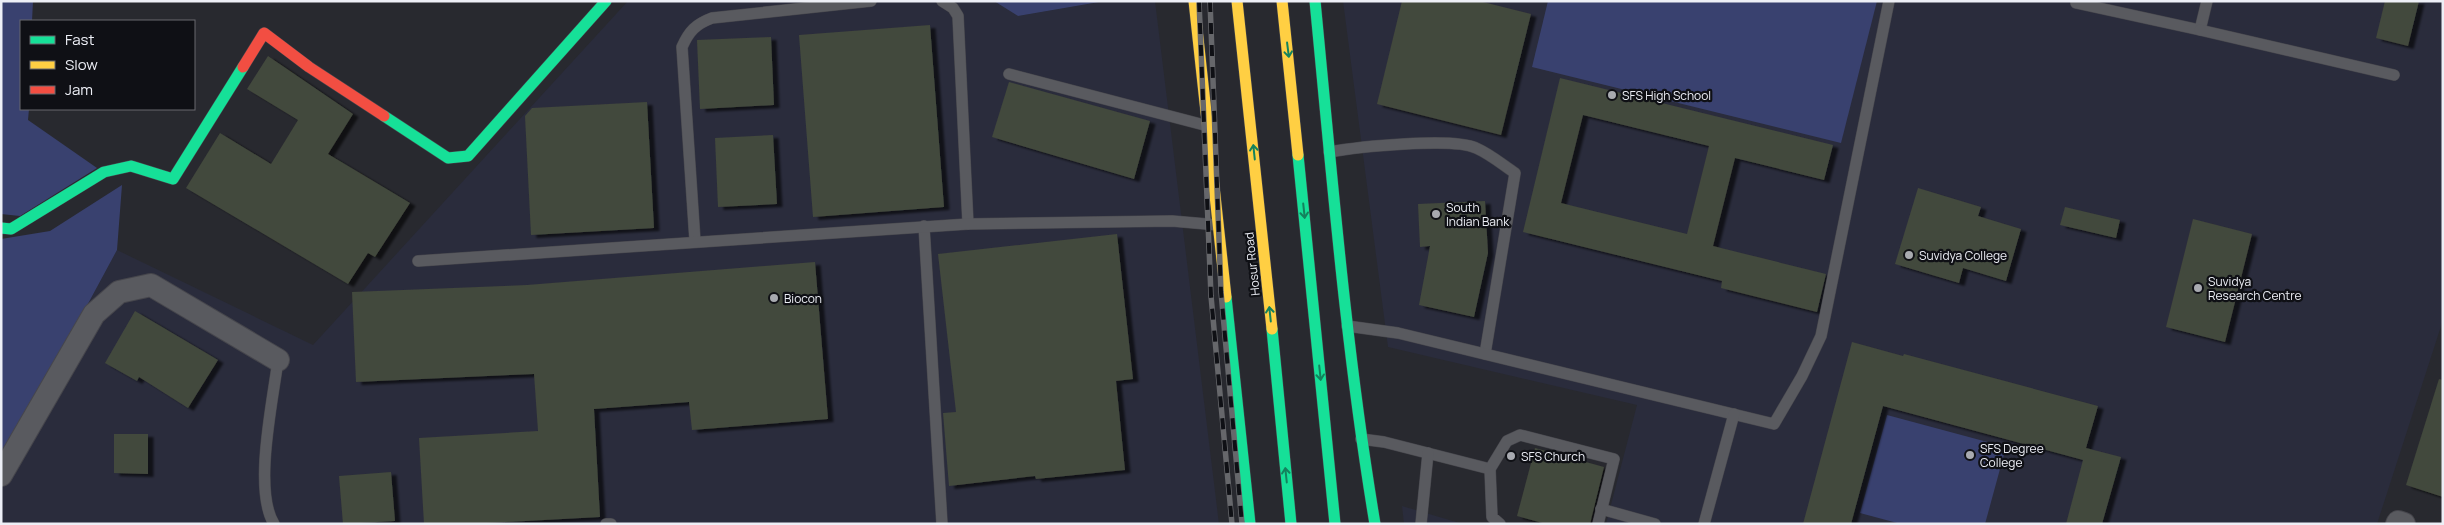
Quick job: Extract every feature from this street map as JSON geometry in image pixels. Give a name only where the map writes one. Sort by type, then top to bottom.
[{"type":"main road","points":[[1,228],[11,229],[104,172],[131,166],[173,179],[264,33],[309,67],[448,158],[468,156],[606,1]]},
{"type":"main road","points":[[1194,1],[1250,524]]},
{"type":"main road","name":"Hosur Road","points":[[1237,1],[1251,117],[1291,524]]},
{"type":"main road","points":[[1282,1],[1335,524]]},
{"type":"main road","points":[[1315,1],[1329,152],[1360,439],[1376,524]]},
{"type":"street","points":[[1,475],[94,314],[119,292],[151,285],[278,360]]},
{"type":"street","points":[[2398,524],[2398,522],[2404,524]]},
{"type":"lane","points":[[695,241],[682,47],[687,35],[695,26],[712,18],[871,1]]},
{"type":"lane","points":[[942,1],[953,8],[958,16],[968,224]]},
{"type":"lane","points":[[1347,326],[1398,333],[1774,424],[1802,376],[1821,336],[1889,1]]},
{"type":"lane","points":[[2200,30],[2206,1]]},
{"type":"lane","points":[[2074,2],[2394,75]]},
{"type":"lane","points":[[1009,74],[1208,126]]},
{"type":"lane","points":[[1329,152],[1366,146],[1451,144],[1475,147],[1515,173],[1485,354]]},
{"type":"lane","points":[[418,261],[968,224],[1172,220],[1218,225]]},
{"type":"lane","points":[[924,226],[942,524]]},
{"type":"lane","points":[[274,524],[266,504],[264,477],[278,360]]},
{"type":"lane","points":[[1704,524],[1734,414]]},
{"type":"lane","points":[[1500,524],[1492,517],[1490,469],[1506,441],[1520,435],[1614,460],[1598,524]]},
{"type":"lane","points":[[1360,439],[1428,453],[1490,469]]},
{"type":"lane","points":[[1421,524],[1428,453]]},
{"type":"lane","points":[[1601,509],[1655,524]]},
{"type":"lane","points":[[606,524],[611,524]]},
{"type":"shaded area","points":[[1,1],[33,1],[32,20],[20,20],[20,110],[29,110],[28,120],[97,168],[20,216],[1,214]]},
{"type":"shaded area","name":"Biocon","points":[[628,1],[994,1],[1018,16],[1105,1],[1155,1],[1219,524],[1,524],[1,465],[117,250],[313,345]]},
{"type":"shaded area","points":[[994,1],[1105,1],[1018,16]]},
{"type":"shaded area","name":"Suvidya College","points":[[1343,1],[2443,1],[2443,320],[2377,524],[1606,524],[1637,405],[1388,347]]},
{"type":"shaded area","points":[[1548,1],[1877,1],[1841,143],[1532,67]]},
{"type":"shaded area","points":[[122,185],[117,250],[1,465],[1,239],[50,231]]},
{"type":"shaded area","points":[[1887,415],[2006,447],[1985,524],[1901,524],[1860,513]]},
{"type":"shaded area","points":[[1402,506],[1463,524],[1404,524]]},
{"type":"building","points":[[1402,1],[1479,1],[1531,14],[1501,135],[1377,104]]},
{"type":"building","points":[[2385,1],[2419,1],[2408,46],[2376,38]]},
{"type":"building","points":[[930,25],[944,207],[813,217],[799,35]]},
{"type":"building","points":[[771,37],[774,105],[700,109],[697,40]]},
{"type":"building","points":[[268,56],[353,114],[328,154],[410,203],[375,257],[368,253],[348,284],[186,188],[220,133],[271,164],[298,120],[247,89]]},
{"type":"building","points":[[1560,78],[1833,145],[1824,180],[1735,158],[1713,246],[1826,274],[1817,312],[1721,288],[1722,281],[1523,232]],"holes":[[[1583,115],[1709,146],[1687,234],[1561,203]]]},
{"type":"building","points":[[1009,82],[1150,121],[1134,179],[992,137]]},
{"type":"building","points":[[647,102],[654,228],[531,235],[525,116],[532,108]]},
{"type":"building","points":[[773,135],[777,204],[718,207],[715,138]]},
{"type":"building","points":[[1918,188],[1981,207],[1978,216],[2021,229],[2006,281],[1963,268],[1959,283],[1895,264]]},
{"type":"building","points":[[1485,201],[1488,253],[1474,317],[1419,305],[1430,246],[1420,247],[1418,204]]},
{"type":"building","points":[[2065,207],[2120,220],[2116,238],[2060,225]]},
{"type":"building","points":[[2193,219],[2252,234],[2225,342],[2166,327]]},
{"type":"building","points":[[1117,234],[1133,379],[1116,381],[1125,470],[1036,479],[1035,476],[949,486],[943,413],[956,412],[938,254]]},
{"type":"building","points":[[815,262],[828,419],[692,430],[689,402],[594,409],[600,517],[469,524],[424,524],[419,438],[538,431],[534,374],[356,382],[352,292],[527,285]]},
{"type":"building","points":[[135,311],[218,360],[188,408],[139,377],[137,381],[105,363]]},
{"type":"building","points":[[1852,342],[2098,406],[2086,448],[2121,457],[2102,524],[2066,524],[2083,460],[1883,406],[1851,524],[1803,524]]},
{"type":"building","points":[[2439,379],[2443,380],[2443,497],[2406,485]]},
{"type":"building","points":[[114,434],[148,434],[148,474],[114,473]]},
{"type":"building","points":[[1535,448],[1604,467],[1590,524],[1546,524],[1517,516]]},
{"type":"building","points":[[391,472],[395,521],[343,524],[339,476]]},
{"type":"railway","points":[[1199,1],[1211,296],[1232,524]]},
{"type":"railway","points":[[1210,1],[1221,292],[1242,524]]},
{"type":"traffic: fast","points":[[384,116],[448,158],[468,156],[606,1]]},
{"type":"traffic: fast","points":[[1315,1],[1348,329],[1375,524]]},
{"type":"traffic: fast","points":[[1,228],[11,229],[104,172],[131,166],[173,179],[243,67]]},
{"type":"traffic: fast","points":[[1298,155],[1335,524]]},
{"type":"traffic: fast","points":[[1226,297],[1250,524]]},
{"type":"traffic: fast","points":[[1272,329],[1291,524]]},
{"type":"traffic: slow","points":[[1194,1],[1226,297]]},
{"type":"traffic: slow","points":[[1237,1],[1272,329]]},
{"type":"traffic: slow","points":[[1282,1],[1298,155]]},
{"type":"traffic: jam","points":[[243,67],[264,33],[309,67],[384,116]]},
{"type":"place","name":"SFS High School","points":[[1612,95]]},
{"type":"place","name":"South Indian Bank","points":[[1436,214]]},
{"type":"place","name":"Suvidya College","points":[[1909,255]]},
{"type":"place","name":"Suvidya Research Centre","points":[[2198,288]]},
{"type":"place","name":"Biocon","points":[[774,298]]},
{"type":"place","name":"SFS Degree College","points":[[1970,455]]},
{"type":"place","name":"SFS Church","points":[[1511,456]]}]
